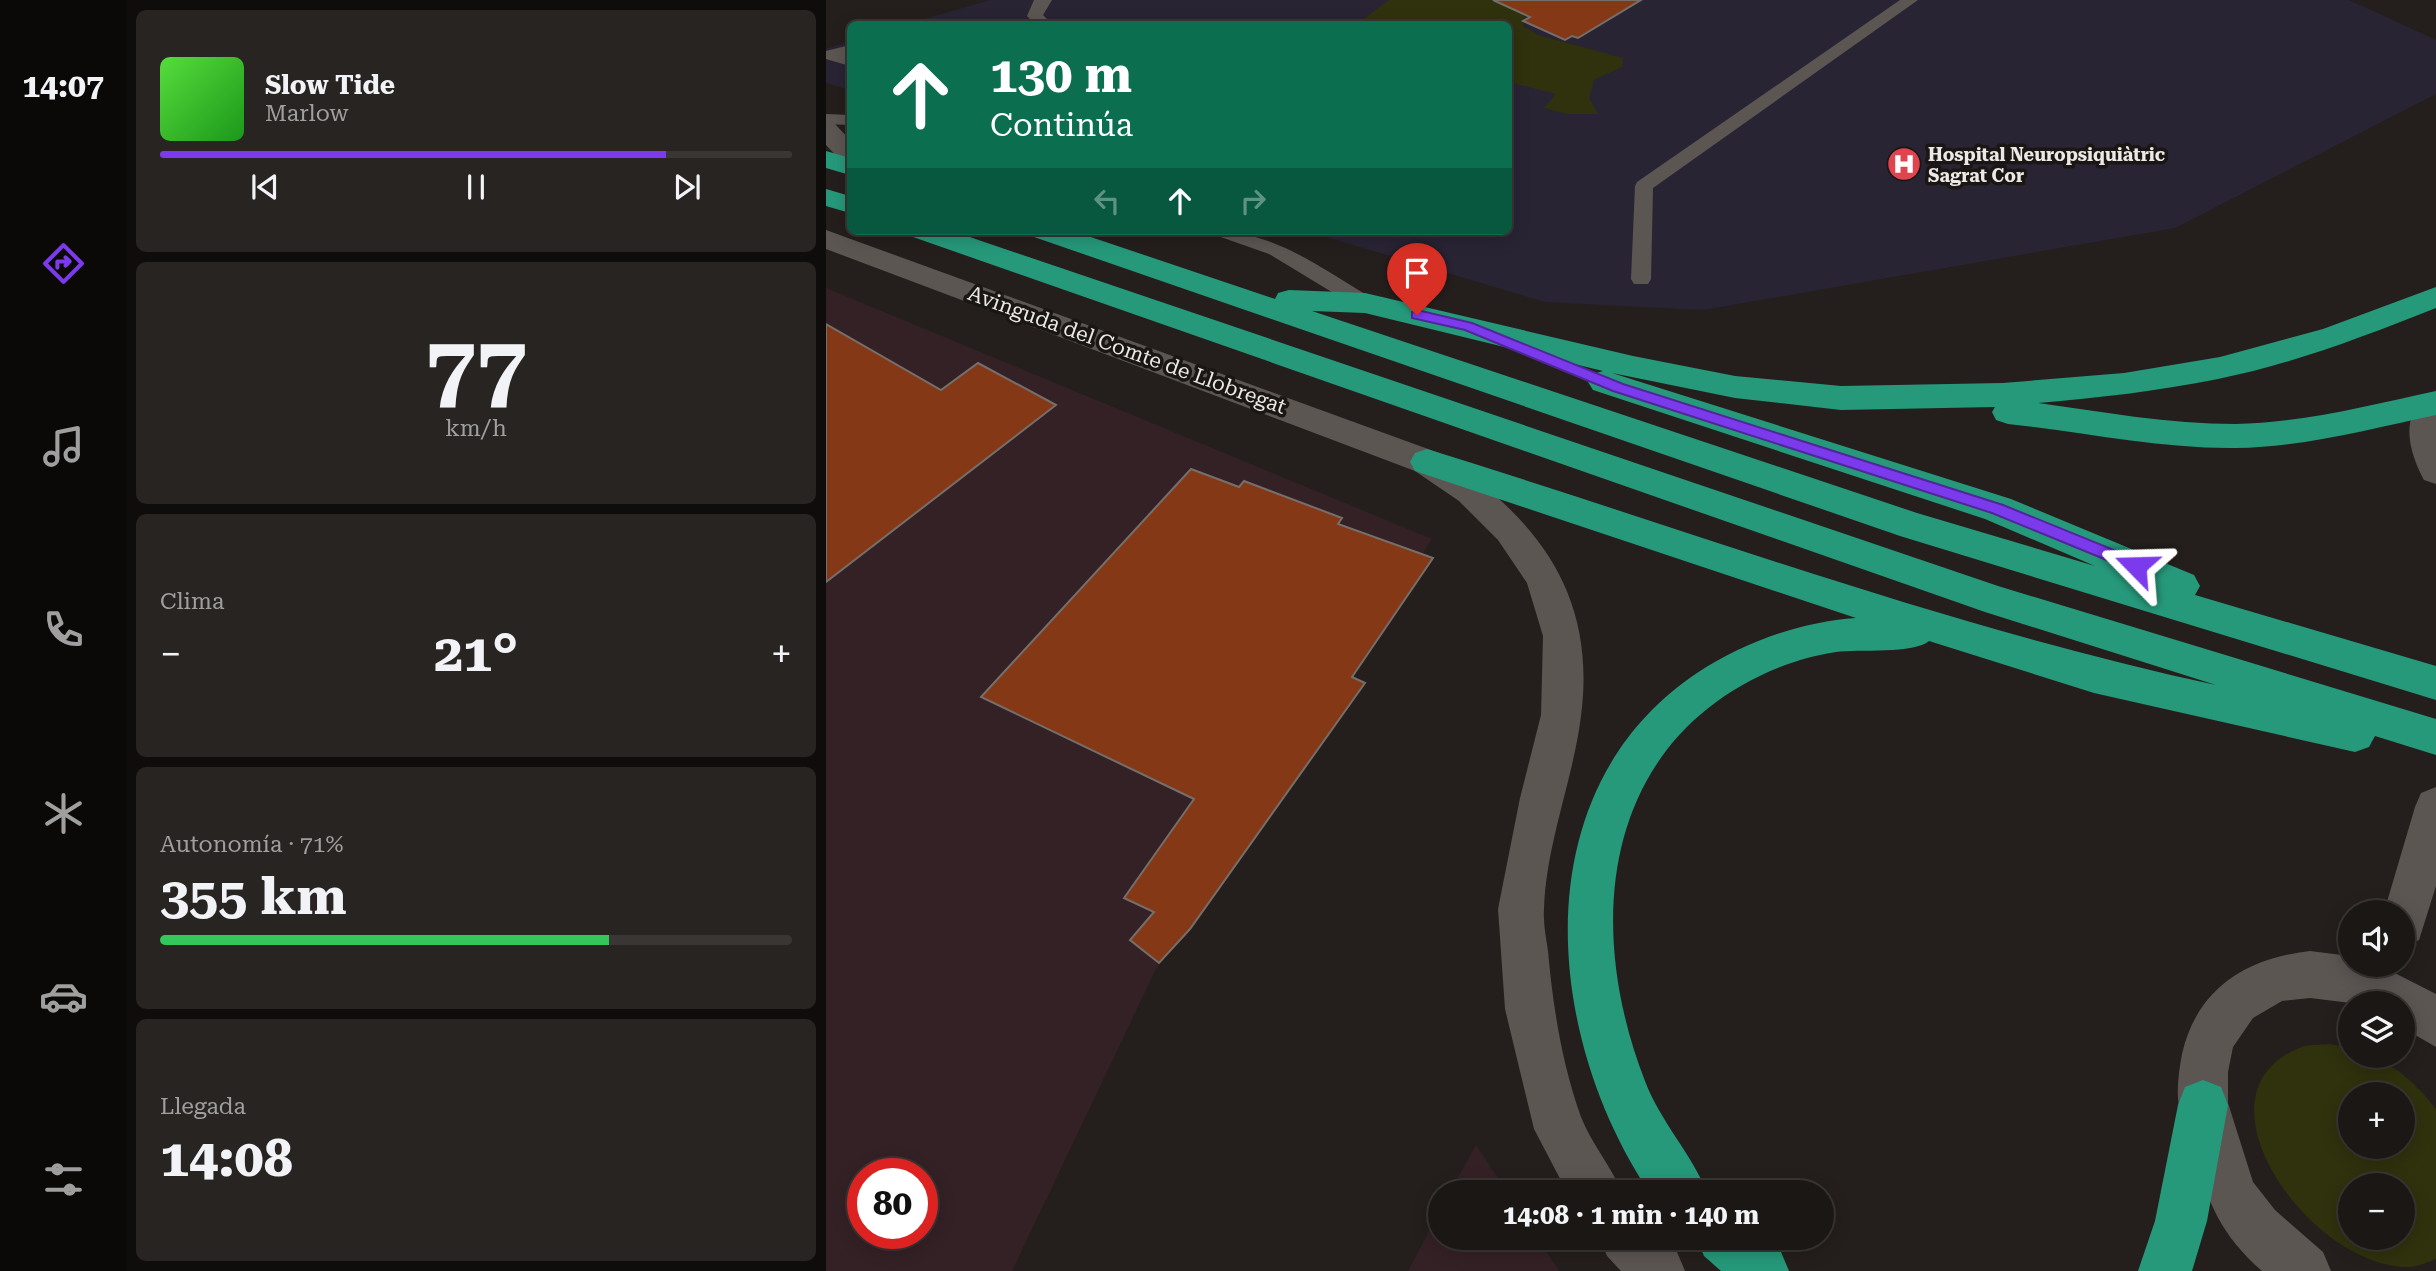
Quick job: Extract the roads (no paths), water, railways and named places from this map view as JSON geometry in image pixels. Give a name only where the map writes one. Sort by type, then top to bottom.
[{"type":"highway","points":[[826,159],[847,166]]},
{"type":"highway","points":[[826,197],[847,204]]},
{"type":"highway","points":[[935,235],[1998,601],[2436,737]]},
{"type":"highway","points":[[1056,235],[1913,526],[2436,683]]},
{"type":"highway","points":[[1250,299],[1365,303],[1633,367],[1735,387],[1841,398],[1881,398],[2043,391],[2124,384],[2220,368],[2333,337],[2436,297]]},
{"type":"highway","points":[[1468,326],[1618,387],[1998,509],[2136,566],[2323,650]]},
{"type":"highway","points":[[1881,398],[2147,430],[2235,436],[2308,430],[2436,405]]},
{"type":"highway","points":[[1427,461],[1778,578],[2094,676],[2296,722],[2436,749]]},
{"type":"highway","points":[[1672,1180],[1654,1157],[1608,1051],[1592,966],[1590,891],[1602,829],[1619,790],[1637,757],[1670,718],[1702,690],[1734,668],[1788,646],[1865,632],[1956,633]]},
{"type":"highway","points":[[2165,1271],[2181,1221],[2203,1105]]},
{"type":"highway","points":[[1738,1250],[1762,1271]]},
{"type":"street","points":[[826,130],[847,152]]},
{"type":"street","name":"Avinguda del Comte de Llobregat","points":[[826,239],[1427,461],[1471,492],[1511,530],[1544,579],[1562,636],[1561,715],[1541,798],[1521,909],[1529,1009],[1559,1129],[1589,1180]]},
{"type":"street","points":[[2436,405],[2425,427],[2425,444],[2436,471]]},
{"type":"street","points":[[2410,900],[2436,807]]},
{"type":"street","points":[[2304,1271],[2266,1240],[2234,1199],[2203,1105],[2204,1062],[2215,1026],[2237,999],[2266,981],[2302,973],[2388,978],[2436,1020]]},
{"type":"street","points":[[1638,1250],[1658,1271]]},
{"type":"lane","points":[[1041,21],[1035,16],[1038,5],[1044,0]]},
{"type":"lane","points":[[1641,279],[1644,186],[1910,0]]},
{"type":"lane","points":[[847,51],[830,55],[847,60]]},
{"type":"lane","points":[[826,119],[847,120]]},
{"type":"lane","points":[[1233,235],[1276,250],[1365,303]]},
{"type":"place","name":"Hospital Neuropsiquiàtric Sagrat Cor","points":[[1904,164]]}]
